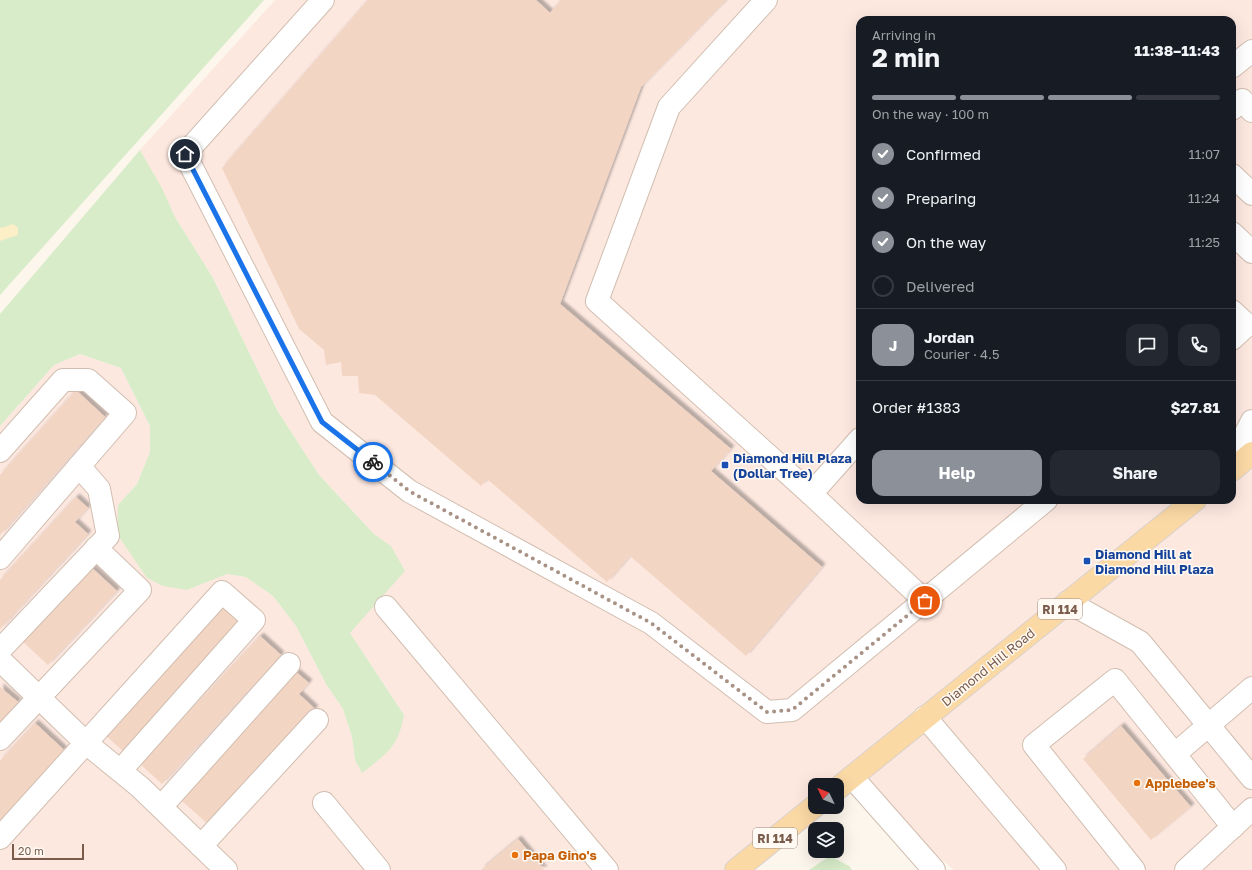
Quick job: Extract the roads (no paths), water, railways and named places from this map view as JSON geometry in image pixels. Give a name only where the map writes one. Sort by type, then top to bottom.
[{"type":"main road","points":[[1236,467],[1252,453]]},
{"type":"main road","name":"Diamond Hill Road","points":[[844,783],[1190,504]]},
{"type":"main road","name":"RI 114","points":[[736,870],[808,812]]},
{"type":"street","points":[[323,0],[185,154],[322,422],[409,491],[651,623],[767,712],[792,710],[1041,504]]},
{"type":"street","points":[[766,0],[669,107],[597,301],[811,494],[925,601]]},
{"type":"street","points":[[1236,64],[1252,51]]},
{"type":"street","points":[[1236,105],[1242,100],[1252,111]]},
{"type":"street","points":[[1236,179],[1252,194]]},
{"type":"street","points":[[1236,237],[1252,252]]},
{"type":"street","points":[[0,451],[63,380],[88,380],[125,413],[0,558]]},
{"type":"street","points":[[1236,451],[1252,421]]},
{"type":"street","points":[[811,494],[856,443]]},
{"type":"street","points":[[0,650],[108,536],[99,489],[79,466]]},
{"type":"street","points":[[0,739],[140,590],[96,548]]},
{"type":"street","points":[[0,838],[222,592],[254,620],[121,770]]},
{"type":"street","points":[[1068,602],[1140,642],[1252,778]]},
{"type":"street","points":[[386,607],[607,870]]},
{"type":"street","points":[[0,660],[86,743],[121,770],[226,870]]},
{"type":"street","points":[[161,807],[289,664]]},
{"type":"street","points":[[1134,870],[1034,745],[1115,680],[1233,827]]},
{"type":"street","points":[[1175,754],[1252,688]]},
{"type":"street","points":[[926,717],[1054,870]]},
{"type":"street","points":[[201,846],[317,720]]},
{"type":"street","points":[[844,783],[934,870]]},
{"type":"street","points":[[324,803],[378,870]]},
{"type":"street","points":[[1186,870],[1252,809]]},
{"type":"place","name":"Diamond Hill Plaza (Dollar Tree)","points":[[725,465]]},
{"type":"place","name":"Diamond Hill at Diamond Hill Plaza","points":[[1087,561]]},
{"type":"place","name":"Applebee's","points":[[1137,783]]},
{"type":"place","name":"Papa Gino's","points":[[515,855]]}]
